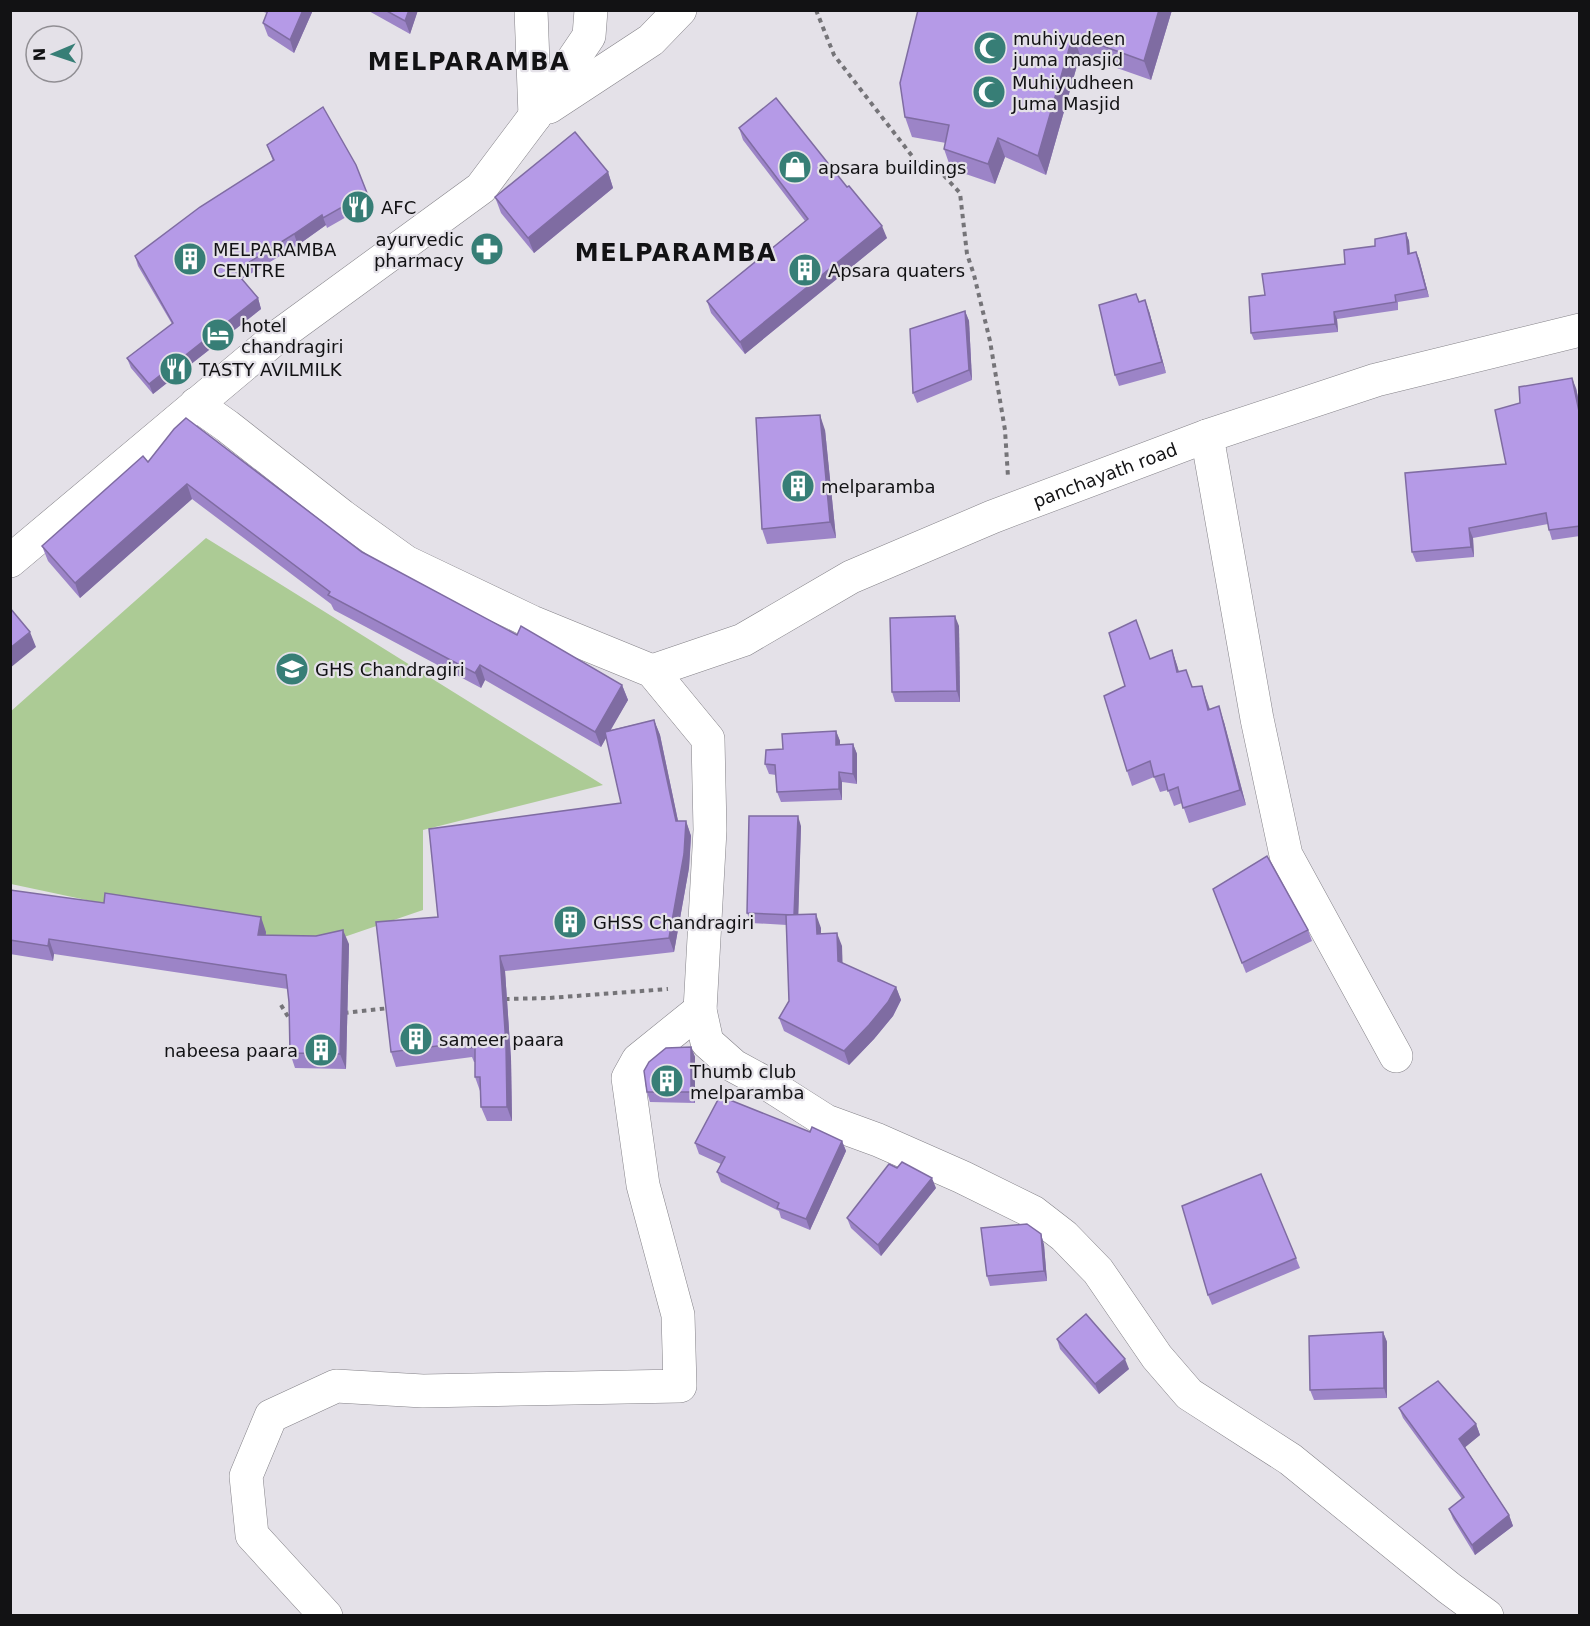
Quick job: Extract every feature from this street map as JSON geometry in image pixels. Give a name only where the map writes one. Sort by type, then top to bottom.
[{"type":"street","points":[[531,10],[535,116]]},
{"type":"street","points":[[10,561],[277,337],[481,188],[535,116],[590,36],[591,10]]},
{"type":"street","points":[[535,116],[651,40],[680,10]]},
{"type":"street","name":"panchayath road","points":[[652,671],[743,640],[851,577],[1010,510],[1207,436],[1376,380],[1580,330]]},
{"type":"street","points":[[196,404],[406,562],[532,622],[652,671],[708,739],[711,830],[689,999],[707,1042],[734,1066],[771,1086],[826,1121],[878,1140],[962,1177],[1033,1212],[1064,1236],[1098,1271],[1157,1357],[1189,1394],[1290,1459],[1487,1616]]},
{"type":"street","points":[[1207,436],[1257,719],[1286,855],[1396,1056]]},
{"type":"street","points":[[326,1616],[252,1535],[246,1476],[271,1416],[336,1386],[423,1391],[680,1386],[678,1315],[643,1185],[628,1078],[638,1060],[689,999]]},
{"type":"path","points":[[816,10],[834,55],[919,165],[936,167],[960,193],[967,254],[990,341],[1005,430],[1010,510]]},
{"type":"path","points":[[503,999],[689,999]]},
{"type":"path","points":[[281,1005],[290,1020],[298,1018]]},
{"type":"path","points":[[336,1014],[391,1008]]},
{"type":"green space","points":[[206,538],[603,785],[423,830],[423,910],[312,948],[11,884],[10,712]]},
{"type":"building","points":[[268,10],[303,10],[290,40],[263,23]]},
{"type":"building","points":[[385,10],[409,10],[405,21]]},
{"type":"building","name":"Muhiyudheen Juma Masjid","points":[[918,10],[1159,10],[1144,61],[1073,35],[1038,156],[998,138],[988,164],[944,149],[949,125],[905,117],[900,83]]},
{"type":"building","points":[[776,98],[847,187],[849,186],[882,226],[740,342],[707,301],[808,219],[739,128]]},
{"type":"building","name":"MELPARAMBA CENTRE","points":[[323,107],[356,165],[367,193],[323,218],[322,215],[235,271],[258,298],[149,384],[127,358],[173,323],[135,256],[200,207],[274,160],[267,145]]},
{"type":"building","points":[[575,132],[608,172],[528,238],[495,197]]},
{"type":"building","points":[[1406,233],[1408,254],[1416,252],[1426,289],[1395,295],[1396,302],[1334,312],[1335,324],[1251,333],[1249,297],[1265,295],[1262,274],[1345,264],[1344,250],[1375,246],[1375,239]]},
{"type":"building","points":[[1136,294],[1139,302],[1145,300],[1162,362],[1115,375],[1099,305]]},
{"type":"building","points":[[965,311],[969,370],[913,393],[910,329]]},
{"type":"building","points":[[1572,378],[1580,416],[1580,526],[1549,530],[1546,513],[1469,528],[1471,547],[1412,552],[1405,473],[1506,464],[1495,410],[1520,403],[1519,387]]},
{"type":"building","name":"melparamba","points":[[820,415],[830,522],[762,529],[756,418]]},
{"type":"building","points":[[186,418],[362,552],[517,635],[521,626],[622,685],[595,732],[480,665],[475,673],[328,595],[330,592],[187,484],[75,583],[42,546],[143,456],[148,462],[174,429]]},
{"type":"building","points":[[10,608],[30,632],[10,648]]},
{"type":"building","points":[[955,616],[957,691],[892,692],[890,618]]},
{"type":"building","points":[[1136,620],[1150,659],[1172,650],[1177,672],[1186,670],[1192,687],[1202,686],[1208,710],[1219,706],[1240,790],[1183,808],[1178,787],[1168,791],[1164,774],[1154,777],[1150,761],[1127,771],[1104,696],[1125,686],[1109,633]]},
{"type":"building","points":[[654,720],[676,821],[686,821],[684,854],[669,938],[500,956],[506,1045],[507,1107],[481,1107],[480,1077],[475,1077],[475,1047],[469,1048],[468,1042],[391,1052],[376,922],[438,917],[429,829],[621,803],[605,732]]},
{"type":"building","points":[[836,731],[836,745],[853,744],[853,774],[839,772],[839,789],[777,792],[775,765],[765,764],[766,750],[783,749],[782,734]]},
{"type":"building","points":[[749,816],[798,816],[794,915],[747,913]]},
{"type":"building","points":[[1267,856],[1308,930],[1242,963],[1213,889]]},
{"type":"building","points":[[10,890],[104,903],[105,893],[261,917],[258,935],[316,936],[343,930],[340,1054],[290,1053],[286,975],[49,939],[48,946],[10,940]]},
{"type":"building","points":[[816,914],[817,934],[837,933],[838,961],[896,987],[888,1002],[844,1051],[779,1018],[789,1001],[786,915]]},
{"type":"building","name":"Thumb club melparamba","points":[[691,1047],[691,1092],[647,1092],[644,1071],[649,1062],[666,1048]]},
{"type":"building","points":[[720,1096],[810,1132],[812,1127],[842,1141],[806,1219],[777,1208],[779,1203],[717,1172],[725,1157],[695,1143]]},
{"type":"building","points":[[902,1162],[932,1178],[878,1245],[847,1218],[889,1164],[897,1168]]},
{"type":"building","points":[[1261,1174],[1296,1258],[1208,1295],[1182,1206]]},
{"type":"building","points":[[1027,1224],[1041,1234],[1044,1271],[987,1276],[981,1228]]},
{"type":"building","points":[[1086,1314],[1125,1359],[1095,1384],[1057,1339]]},
{"type":"building","points":[[1383,1332],[1384,1388],[1310,1390],[1309,1336]]},
{"type":"building","points":[[1438,1381],[1476,1424],[1459,1439],[1509,1515],[1472,1545],[1449,1509],[1464,1497],[1399,1408]]},
{"type":"place","name":"muhiyudeen juma masjid","points":[[990,48]]},
{"type":"place","name":"Muhiyudheen Juma Masjid","points":[[989,92]]},
{"type":"place","name":"apsara buildings","points":[[795,167]]},
{"type":"place","name":"AFC","points":[[358,207]]},
{"type":"place","name":"ayurvedic pharmacy","points":[[487,249]]},
{"type":"place","name":"MELPARAMBA CENTRE","points":[[190,259]]},
{"type":"place","name":"Apsara quaters","points":[[805,270]]},
{"type":"place","name":"hotel chandragiri","points":[[218,335]]},
{"type":"place","name":"TASTY AVILMILK","points":[[176,369]]},
{"type":"place","name":"melparamba","points":[[798,486]]},
{"type":"place","name":"GHS Chandragiri","points":[[292,669]]},
{"type":"place","name":"GHSS Chandragiri","points":[[570,922]]},
{"type":"place","name":"sameer paara","points":[[416,1039]]},
{"type":"place","name":"nabeesa paara","points":[[321,1050]]},
{"type":"place","name":"Thumb club melparamba","points":[[667,1081]]},
{"type":"district","name":"MELPARAMBA","points":[[469,62]]},
{"type":"district","name":"MELPARAMBA","points":[[676,253]]}]
